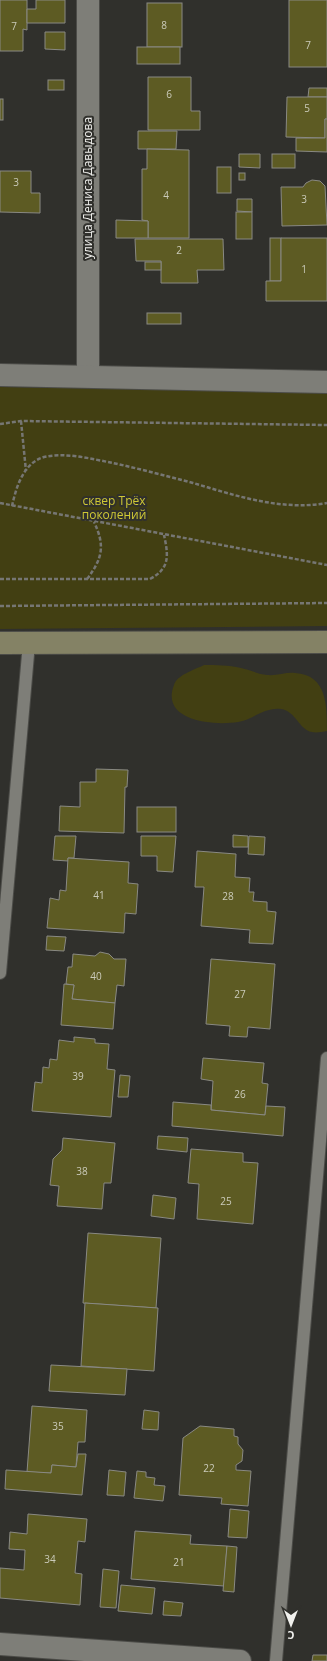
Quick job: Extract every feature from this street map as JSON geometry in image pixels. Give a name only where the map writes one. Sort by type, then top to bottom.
[{"type":"street","name":"улица Дениса Давыдова","points":[[88,0],[88,376]]},
{"type":"street","points":[[0,375],[327,382]]},
{"type":"street","points":[[0,643],[327,642]]},
{"type":"street","points":[[0,1644],[240,1661]]},
{"type":"lane","points":[[0,973],[29,643]]},
{"type":"lane","points":[[276,1661],[327,1058]]},
{"type":"path","points":[[21,421],[26,471]]},
{"type":"path","points":[[0,424],[21,421],[327,426]]},
{"type":"path","points":[[12,506],[16,489],[26,471],[32,464],[43,457],[61,455],[88,458],[157,473],[259,502],[310,506],[327,503]]},
{"type":"path","points":[[0,503],[327,565]]},
{"type":"path","points":[[87,579],[100,560],[100,534],[94,522]]},
{"type":"path","points":[[0,579],[150,578],[160,574],[167,562],[167,549],[164,534]]},
{"type":"path","points":[[0,606],[327,602]]},
{"type":"green space","name":"сквер Трёх поколений","points":[[0,387],[327,392],[327,626],[0,629]]},
{"type":"green space","points":[[204,665],[236,667],[267,675],[295,673],[306,675],[314,679],[323,693],[327,731],[308,731],[290,713],[281,709],[269,710],[243,721],[227,723],[203,722],[182,714],[175,707],[172,697],[174,685],[182,676]]},
{"type":"building","points":[[0,0],[27,0],[27,30],[23,29],[23,51],[0,51]]},
{"type":"building","points":[[36,0],[65,0],[65,23],[27,23],[27,9],[36,9]]},
{"type":"building","points":[[289,0],[327,0],[327,67],[289,67]]},
{"type":"building","points":[[147,3],[182,3],[182,47],[147,47]]},
{"type":"building","points":[[45,32],[65,32],[65,50],[45,49]]},
{"type":"building","points":[[137,47],[180,47],[180,64],[137,64]]},
{"type":"building","points":[[148,77],[191,77],[191,111],[200,111],[200,130],[148,130]]},
{"type":"building","points":[[48,80],[64,80],[64,90],[48,90]]},
{"type":"building","points":[[309,88],[327,88],[327,97],[308,97]]},
{"type":"building","points":[[287,97],[327,97],[325,138],[286,137]]},
{"type":"building","points":[[0,99],[3,99],[3,120],[0,120]]},
{"type":"building","points":[[325,119],[327,119],[327,152],[296,151],[296,138],[325,138]]},
{"type":"building","points":[[138,131],[177,131],[176,149],[138,149]]},
{"type":"building","points":[[147,149],[189,150],[189,238],[148,238],[148,221],[142,220],[142,169],[147,169]]},
{"type":"building","points":[[239,154],[260,154],[260,168],[239,167]]},
{"type":"building","points":[[272,154],[295,154],[295,168],[272,168]]},
{"type":"building","points":[[217,167],[231,167],[231,193],[217,193]]},
{"type":"building","points":[[0,171],[31,171],[31,193],[40,193],[40,213],[0,212]]},
{"type":"building","points":[[239,173],[245,173],[245,180],[239,180]]},
{"type":"building","points":[[312,180],[320,181],[325,186],[327,225],[282,226],[281,187],[303,187],[306,183]]},
{"type":"building","points":[[237,199],[252,199],[252,212],[237,211]]},
{"type":"building","points":[[236,212],[252,212],[252,239],[236,239]]},
{"type":"building","points":[[116,220],[148,221],[148,238],[116,238]]},
{"type":"building","points":[[270,238],[281,238],[281,281],[270,281]]},
{"type":"building","points":[[281,238],[327,238],[327,301],[266,301],[266,281],[281,281]]},
{"type":"building","points":[[135,239],[223,239],[224,270],[197,270],[198,283],[161,283],[161,261],[136,261]]},
{"type":"building","points":[[145,262],[161,262],[161,270],[145,270]]},
{"type":"building","points":[[147,313],[181,313],[181,324],[147,324]]},
{"type":"building","points":[[96,769],[128,770],[127,787],[125,787],[124,833],[59,831],[60,806],[80,807],[80,782],[96,782]]},
{"type":"building","points":[[137,807],[176,807],[176,832],[137,832]]},
{"type":"building","points":[[233,835],[248,836],[248,847],[233,847]]},
{"type":"building","points":[[55,836],[76,836],[74,858],[68,858],[68,861],[53,860]]},
{"type":"building","points":[[141,836],[176,836],[173,872],[157,871],[157,856],[141,856]]},
{"type":"building","points":[[249,836],[265,837],[264,855],[248,854]]},
{"type":"building","points":[[197,851],[236,854],[235,877],[250,878],[249,892],[254,892],[253,901],[267,902],[267,911],[276,912],[273,944],[249,943],[250,930],[201,926],[204,887],[195,887]]},
{"type":"building","points":[[68,858],[129,862],[128,883],[138,884],[136,914],[125,913],[124,933],[47,928],[50,898],[59,900],[60,890],[66,891]]},
{"type":"building","points":[[47,936],[66,937],[64,951],[46,950]]},
{"type":"building","points":[[100,952],[109,954],[114,959],[126,959],[124,986],[117,985],[115,1003],[72,999],[74,985],[66,984],[68,967],[72,967],[73,954],[95,956]]},
{"type":"building","points":[[211,959],[275,964],[270,1029],[248,1027],[247,1037],[229,1036],[230,1026],[206,1024]]},
{"type":"building","points":[[64,984],[74,985],[72,999],[115,1003],[113,1029],[61,1025]]},
{"type":"building","points":[[74,1037],[95,1039],[95,1043],[109,1044],[107,1069],[115,1070],[111,1117],[32,1111],[35,1082],[42,1083],[43,1067],[49,1068],[50,1059],[57,1060],[59,1040],[74,1042]]},
{"type":"building","points":[[203,1058],[264,1063],[262,1083],[268,1084],[265,1115],[211,1110],[213,1081],[201,1079]]},
{"type":"building","points":[[120,1075],[130,1076],[128,1097],[118,1097]]},
{"type":"building","points":[[173,1102],[211,1105],[211,1110],[265,1115],[266,1106],[285,1107],[283,1136],[172,1126]]},
{"type":"building","points":[[158,1136],[188,1138],[187,1152],[157,1149]]},
{"type":"building","points":[[63,1138],[115,1143],[111,1183],[104,1183],[102,1209],[57,1206],[59,1186],[50,1185],[53,1159],[62,1150]]},
{"type":"building","points":[[191,1149],[243,1153],[243,1162],[258,1163],[253,1224],[197,1219],[199,1184],[188,1183]]},
{"type":"building","points":[[153,1195],[176,1198],[174,1219],[151,1216]]},
{"type":"building","points":[[88,1233],[161,1238],[156,1308],[83,1303]]},
{"type":"building","points":[[85,1303],[158,1308],[154,1371],[81,1366]]},
{"type":"building","points":[[51,1365],[127,1369],[125,1395],[49,1391]]},
{"type":"building","points":[[32,1406],[87,1410],[85,1442],[78,1442],[76,1467],[52,1465],[51,1473],[27,1472]]},
{"type":"building","points":[[144,1410],[159,1412],[158,1430],[142,1429]]},
{"type":"building","points":[[200,1426],[234,1429],[234,1436],[238,1437],[238,1444],[243,1450],[242,1461],[236,1465],[236,1470],[251,1471],[248,1506],[221,1504],[222,1498],[179,1495],[183,1438]]},
{"type":"building","points":[[78,1454],[86,1454],[82,1495],[5,1489],[6,1470],[51,1473],[52,1465],[76,1467]]},
{"type":"building","points":[[109,1470],[126,1472],[124,1496],[107,1495]]},
{"type":"building","points":[[137,1471],[146,1472],[146,1477],[155,1478],[154,1485],[165,1486],[163,1501],[134,1498]]},
{"type":"building","points":[[230,1509],[249,1511],[247,1538],[228,1537]]},
{"type":"building","points":[[28,1514],[87,1519],[85,1542],[78,1541],[75,1573],[82,1574],[80,1605],[0,1598],[0,1568],[24,1570],[25,1550],[9,1549],[10,1532],[27,1534]]},
{"type":"building","points":[[135,1531],[191,1535],[190,1544],[227,1546],[224,1586],[131,1579]]},
{"type":"building","points":[[227,1546],[237,1547],[234,1592],[223,1591]]},
{"type":"building","points":[[103,1569],[119,1571],[116,1608],[100,1607]]},
{"type":"building","points":[[121,1585],[155,1588],[152,1614],[118,1611]]},
{"type":"building","points":[[164,1601],[183,1603],[181,1616],[163,1615]]},
{"type":"building","points":[[313,1655],[327,1655],[327,1661],[312,1661]]}]
